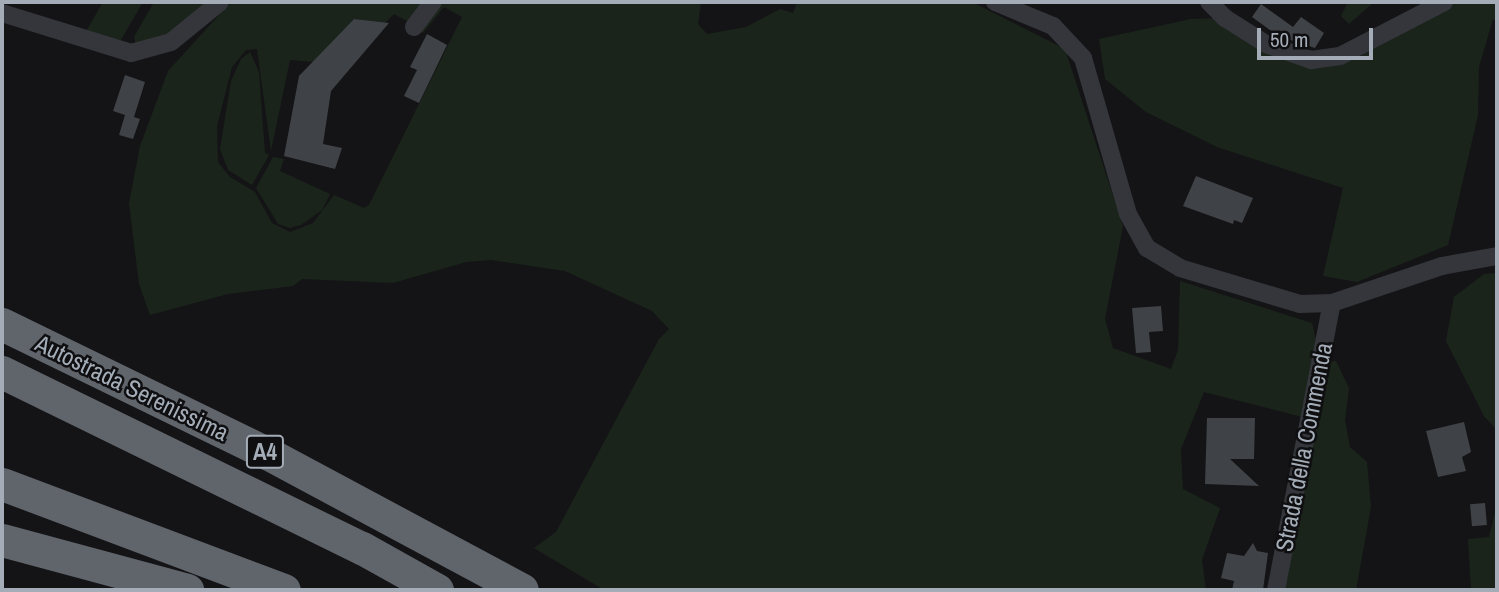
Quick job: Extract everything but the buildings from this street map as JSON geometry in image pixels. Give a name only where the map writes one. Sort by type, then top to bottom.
[{"type":"highway","name":"Autostrada Serenissima","points":[[2,324],[279,459],[522,590]]},
{"type":"highway","name":"Autostrada Serenissima","points":[[2,372],[362,548],[437,590]]},
{"type":"highway","points":[[2,484],[284,590]]},
{"type":"highway","points":[[4,551],[111,590]]},
{"type":"highway","points":[[4,551],[187,590]]},
{"type":"street","points":[[2,13],[131,53],[171,42],[220,2]]},
{"type":"street","points":[[414,27],[433,2]]},
{"type":"street","name":"Strada della Commenda","points":[[995,2],[1053,26],[1083,58],[1110,165],[1128,215],[1147,248],[1180,268],[1225,284],[1300,304],[1332,303],[1442,266],[1497,256]]},
{"type":"street","points":[[1209,2],[1225,18],[1266,44],[1311,60],[1340,56],[1444,2]]},
{"type":"street","name":"Strada della Commenda","points":[[1276,590],[1332,303]]},
{"type":"shaded area","points":[[103,2],[143,2],[118,45],[85,33]]},
{"type":"shaded area","points":[[154,2],[208,2],[178,29],[136,46],[134,37]]},
{"type":"shaded area","points":[[231,2],[425,2],[411,23],[394,14],[385,23],[354,19],[313,62],[290,60],[271,151],[257,49],[246,50],[232,67],[217,126],[218,162],[230,177],[255,192],[272,223],[290,232],[313,223],[334,195],[364,208],[369,205],[462,17],[444,7],[423,33],[417,29],[440,2],[701,2],[698,24],[707,34],[746,27],[780,9],[793,13],[797,2],[972,2],[1065,49],[1123,226],[1105,319],[1113,348],[1171,369],[1178,350],[1180,281],[1312,323],[1321,361],[1336,361],[1349,388],[1345,420],[1350,447],[1367,462],[1371,507],[1356,590],[1276,590],[1310,419],[1204,392],[1181,449],[1183,489],[1220,508],[1202,560],[1206,590],[604,590],[534,548],[556,532],[659,339],[669,329],[652,311],[565,271],[491,260],[466,262],[393,283],[302,279],[293,286],[228,294],[150,315],[139,284],[129,203],[140,146],[168,71]]},
{"type":"shaded area","points":[[1348,2],[1374,2],[1349,24],[1341,16]]},
{"type":"shaded area","points":[[1444,2],[1497,2],[1497,21],[1493,19],[1479,67],[1478,115],[1448,245],[1357,282],[1323,276],[1343,188],[1217,147],[1146,112],[1105,79],[1099,39],[1191,19],[1225,18],[1311,60]]},
{"type":"shaded area","points":[[250,52],[259,72],[265,153],[269,155],[252,185],[228,170],[220,149],[231,81],[241,59]]},
{"type":"shaded area","points":[[273,157],[284,159],[280,171],[330,194],[322,210],[301,225],[290,228],[278,224],[256,188]]},
{"type":"shaded area","points":[[1497,273],[1497,430],[1484,416],[1446,341],[1454,297],[1484,274]]},
{"type":"shaded area","points":[[1497,504],[1497,590],[1471,590],[1468,539],[1489,537]]}]
